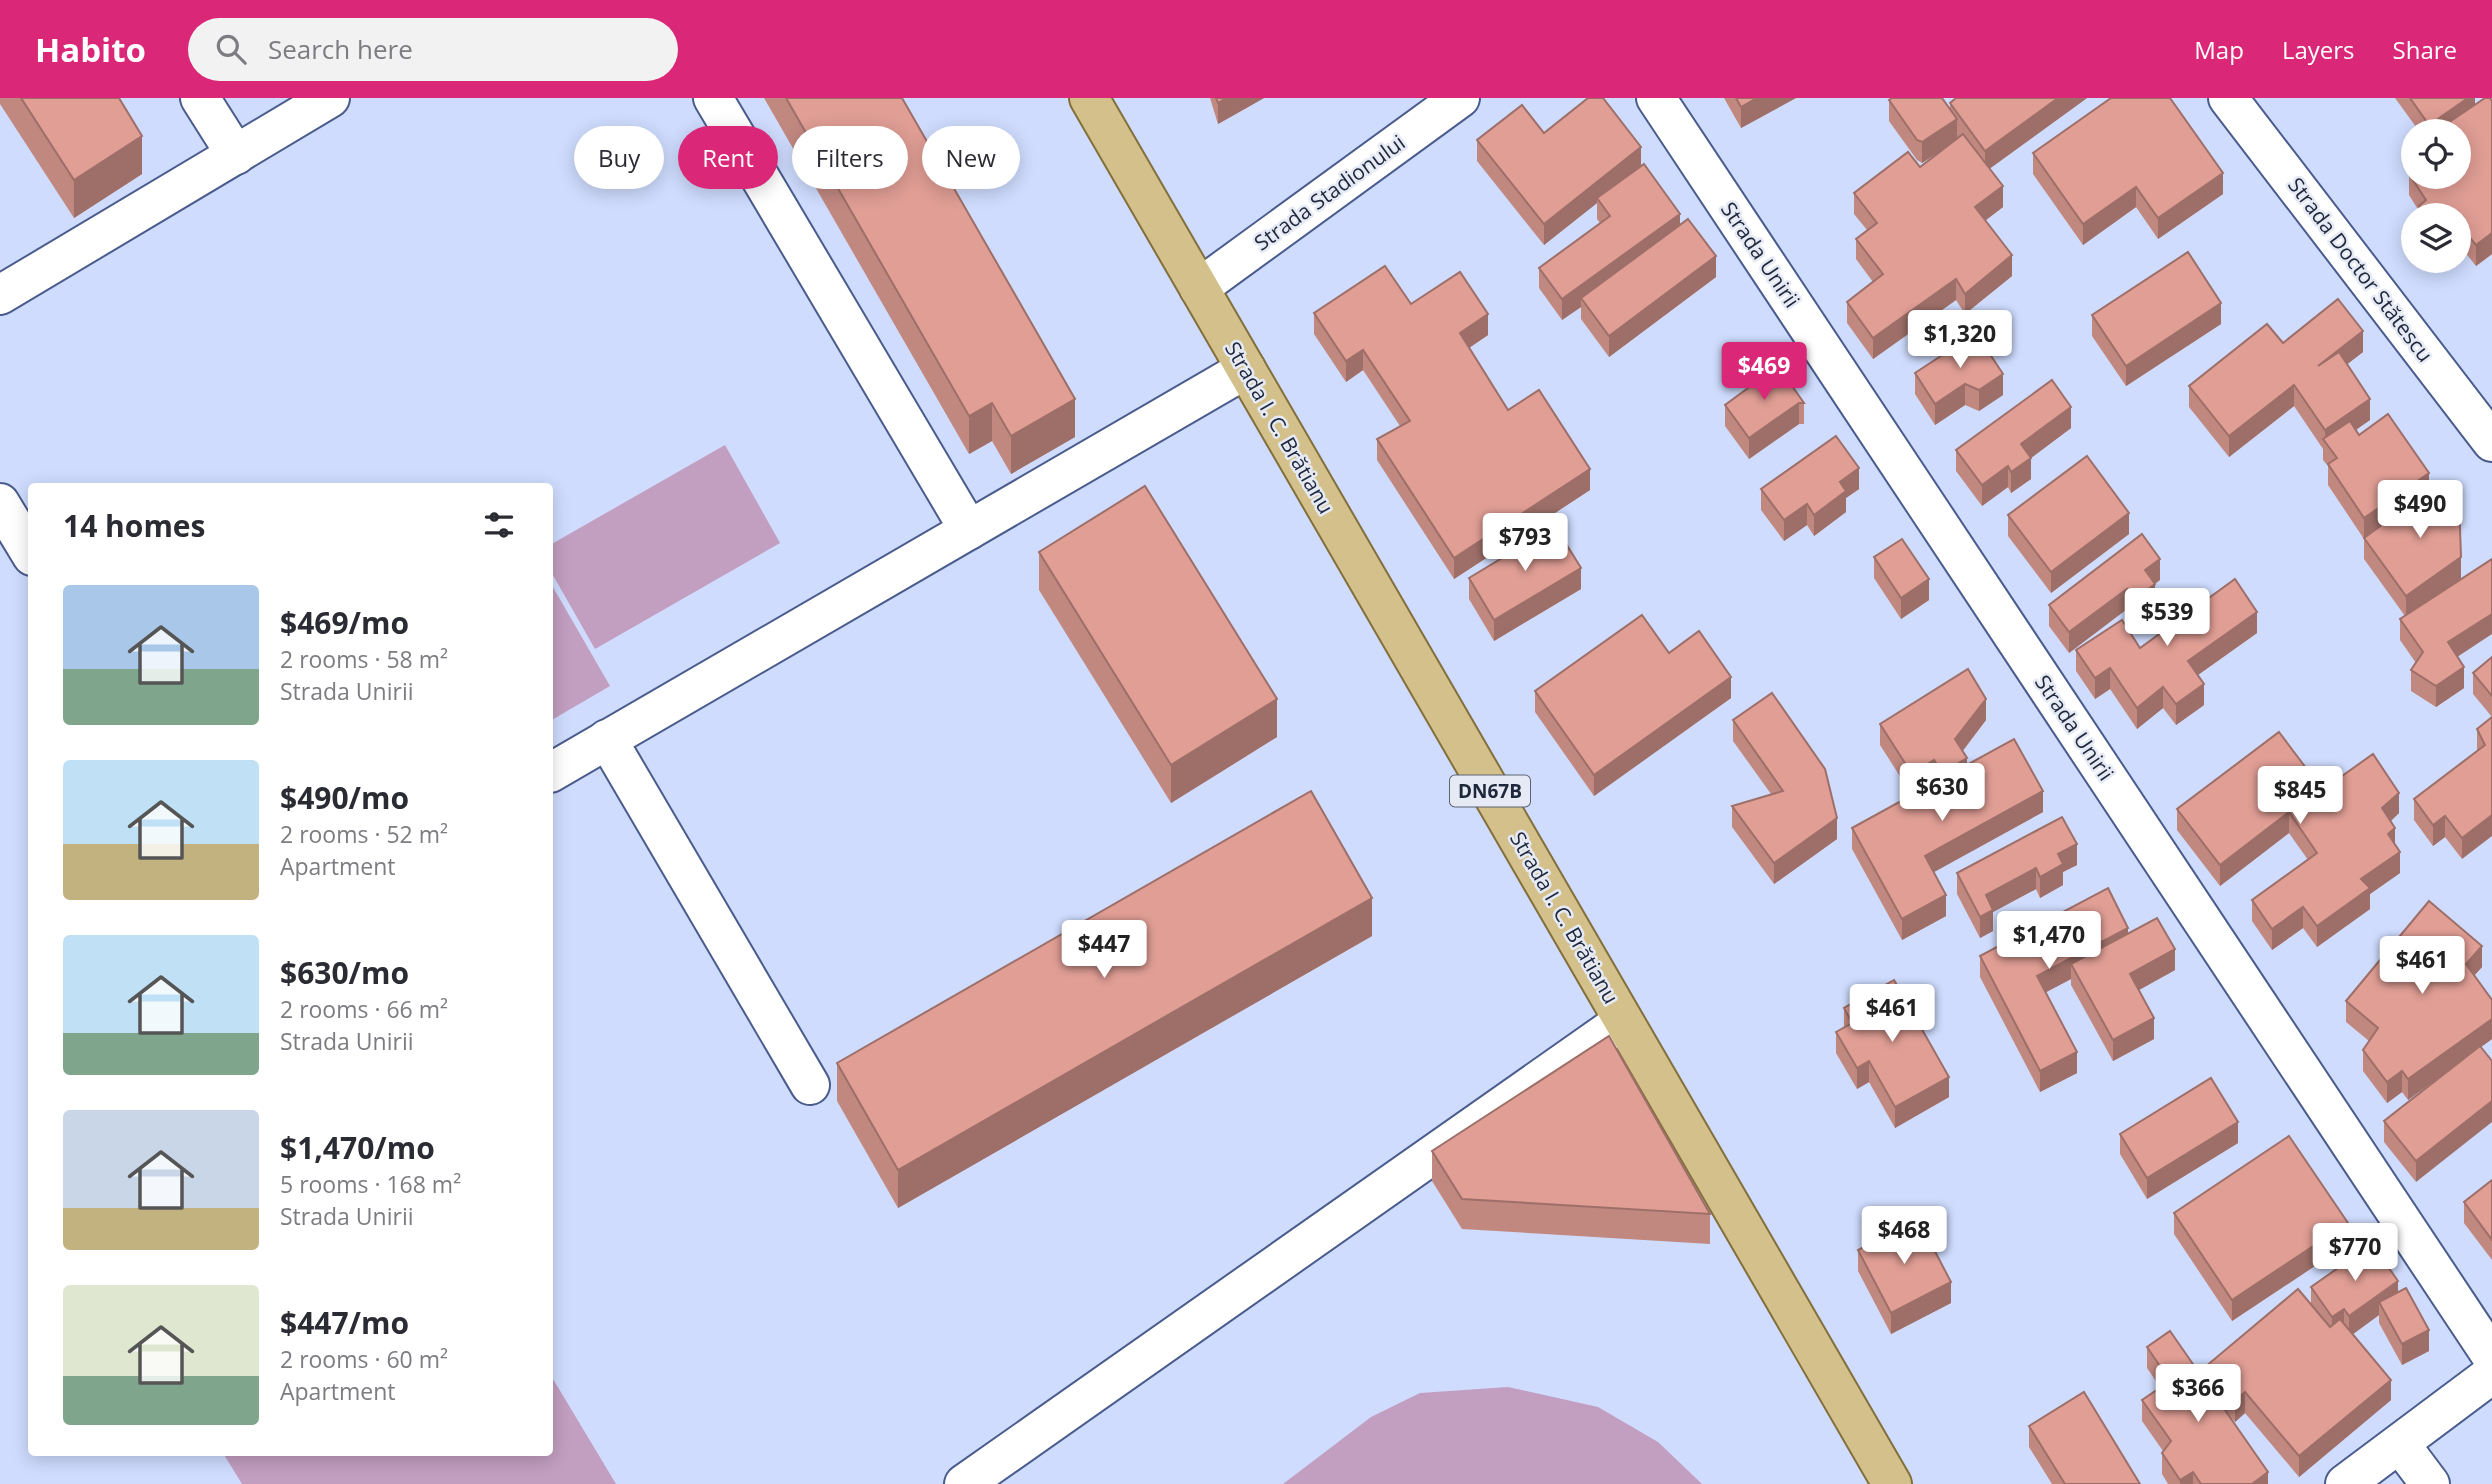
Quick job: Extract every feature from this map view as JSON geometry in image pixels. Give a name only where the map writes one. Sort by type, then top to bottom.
[{"type":"main road","name":"Strada I. C. Brătianu","points":[[1089,98],[1892,1484]]},
{"type":"street","points":[[200,98],[236,155]]},
{"type":"street","points":[[0,295],[330,98]]},
{"type":"street","points":[[713,98],[969,530]]},
{"type":"street","name":"Strada Stadionului","points":[[1199,288],[1460,98]]},
{"type":"street","name":"Strada Unirii","points":[[1656,98],[2492,1357]]},
{"type":"street","name":"Strada Doctor Stătescu","points":[[2231,99],[2492,442]]},
{"type":"street","points":[[553,771],[1246,369]]},
{"type":"street","points":[[0,503],[28,549]]},
{"type":"street","points":[[607,739],[810,1085]]},
{"type":"street","points":[[964,1484],[1623,1021]]},
{"type":"street","points":[[2345,1484],[2492,1374]]},
{"type":"street","points":[[2399,1444],[2430,1484]]},
{"type":"shaded area","points":[[725,445],[780,543],[595,649],[553,575],[553,543]]},
{"type":"shaded area","points":[[553,587],[610,686],[553,719]]},
{"type":"shaded area","points":[[553,1379],[616,1484],[242,1484],[225,1456],[553,1456]]},
{"type":"shaded area","points":[[1508,1387],[1598,1407],[1658,1442],[1702,1484],[1283,1484],[1371,1417],[1420,1393]]},
{"type":"building","points":[[21,98],[119,98],[142,136],[74,180]]},
{"type":"building","points":[[786,98],[902,98],[922,133],[922,189],[954,189],[1075,399],[1011,436],[992,403],[969,416],[838,189],[908,189],[908,126],[802,126]]},
{"type":"building","points":[[1588,98],[1603,98],[1641,147],[1544,224],[1477,140],[1522,105],[1544,133]]},
{"type":"building","points":[[1736,98],[1757,98],[1741,107]]},
{"type":"building","points":[[1942,98],[1957,119],[1922,142],[1917,140],[1889,100]]},
{"type":"building","points":[[1956,98],[2058,98],[1985,151],[1950,103]]},
{"type":"building","points":[[2111,98],[2170,98],[2223,173],[2158,218],[2136,187],[2083,224],[2033,153]]},
{"type":"building","points":[[2410,98],[2468,98],[2438,119],[2425,119]]},
{"type":"building","points":[[2485,98],[2492,101],[2492,233],[2476,245],[2471,239],[2471,203],[2422,203],[2426,200],[2419,189],[2471,189],[2471,119],[2454,119]]},
{"type":"building","points":[[1963,134],[2003,186],[1975,207],[2012,255],[1965,294],[1956,279],[1873,338],[1847,302],[1883,274],[1856,239],[1877,223],[1854,193],[1908,152],[1920,167]]},
{"type":"building","points":[[1644,164],[1680,214],[1562,299],[1539,268],[1610,216],[1597,198]]},
{"type":"building","points":[[1688,219],[1716,256],[1609,336],[1581,298]]},
{"type":"building","points":[[2188,252],[2221,303],[2126,366],[2092,315]]},
{"type":"building","points":[[1385,266],[1411,304],[1460,272],[1488,314],[1460,333],[1508,410],[1539,390],[1590,469],[1454,558],[1377,439],[1410,421],[1363,350],[1346,361],[1314,313]]},
{"type":"building","points":[[2338,299],[2363,331],[2318,366],[2339,352],[2370,399],[2325,430],[2294,385],[2229,436],[2189,386],[2267,324],[2283,343]]},
{"type":"building","points":[[1976,333],[2003,374],[1979,390],[1965,384],[1935,404],[1915,373]]},
{"type":"building","points":[[1778,366],[1804,403],[1799,403],[1749,438],[1725,405]]},
{"type":"building","points":[[2052,380],[2071,407],[2021,444],[2031,458],[2011,472],[2008,466],[1982,485],[1956,450]]},
{"type":"building","points":[[2388,414],[2429,473],[2364,518],[2328,464],[2337,458],[2323,439],[2350,421],[2359,435]]},
{"type":"building","points":[[1836,436],[1859,468],[1840,482],[1846,491],[1814,515],[1807,504],[1784,520],[1761,489]]},
{"type":"building","points":[[2087,456],[2129,513],[2051,572],[2008,515]]},
{"type":"building","points":[[1145,486],[1277,699],[1171,765],[1039,552]]},
{"type":"building","points":[[2436,486],[2459,501],[2461,557],[2406,596],[2364,538]]},
{"type":"building","points":[[1555,526],[1581,568],[1494,620],[1469,578]]},
{"type":"building","points":[[2142,534],[2160,559],[2145,570],[2155,584],[2135,599],[2127,589],[2069,632],[2049,605]]},
{"type":"building","points":[[1902,539],[1929,579],[1901,598],[1874,557]]},
{"type":"building","points":[[2492,559],[2492,614],[2448,642],[2464,667],[2436,686],[2411,670],[2423,652],[2400,619]]},
{"type":"building","points":[[2235,579],[2257,612],[2188,661],[2204,684],[2176,704],[2163,687],[2137,708],[2110,668],[2095,678],[2076,650],[2122,620],[2140,648]]},
{"type":"building","points":[[1642,615],[1669,653],[1699,631],[1731,677],[1594,775],[1535,691]]},
{"type":"building","points":[[2492,657],[2492,696],[2473,673]]},
{"type":"building","points":[[1968,669],[1986,699],[1955,739],[1967,758],[1942,773],[1934,760],[1912,774],[1880,724]]},
{"type":"building","points":[[1772,693],[1825,769],[1837,818],[1774,863],[1732,806],[1783,791],[1733,720]]},
{"type":"building","points":[[2492,717],[2492,815],[2462,838],[2445,816],[2433,825],[2414,799],[2485,745],[2477,729]]},
{"type":"building","points":[[2279,732],[2321,788],[2311,798],[2373,754],[2399,793],[2382,808],[2395,828],[2388,834],[2400,852],[2361,879],[2370,888],[2317,926],[2303,907],[2272,929],[2252,900],[2317,853],[2289,812],[2220,865],[2177,809]]},
{"type":"building","points":[[2014,739],[2043,791],[1925,856],[1946,895],[1902,919],[1852,828]]},
{"type":"building","points":[[1311,791],[1372,898],[898,1170],[837,1063]]},
{"type":"building","points":[[2062,817],[2077,844],[2058,854],[2063,864],[2040,877],[2036,868],[1986,895],[1993,910],[1980,917],[1957,873]]},
{"type":"building","points":[[2108,888],[2128,928],[2037,976],[2077,1052],[2040,1071],[1980,956]]},
{"type":"building","points":[[2429,901],[2482,946],[2466,964],[2492,1000],[2492,1019],[2408,1079],[2402,1071],[2387,1082],[2363,1050],[2378,1028],[2346,1001]]},
{"type":"building","points":[[2157,918],[2175,949],[2130,974],[2154,1018],[2113,1040],[2071,964]]},
{"type":"building","points":[[1894,980],[1949,1077],[1895,1107],[1869,1061],[1857,1068],[1836,1032],[1852,1023],[1844,1008]]},
{"type":"building","points":[[1609,1036],[1710,1214],[1462,1199],[1432,1151]]},
{"type":"building","points":[[2480,1046],[2492,1061],[2492,1101],[2416,1161],[2384,1121]]},
{"type":"building","points":[[2211,1078],[2238,1122],[2147,1178],[2120,1134]]},
{"type":"building","points":[[2289,1136],[2348,1223],[2232,1300],[2174,1213]]},
{"type":"building","points":[[2492,1180],[2492,1240],[2464,1202]]},
{"type":"building","points":[[1918,1219],[1951,1282],[1891,1313],[1858,1250]]},
{"type":"building","points":[[2372,1244],[2398,1281],[2349,1316],[2344,1309],[2332,1317],[2311,1287]]},
{"type":"building","points":[[2406,1288],[2429,1330],[2402,1344],[2379,1302]]},
{"type":"building","points":[[2298,1289],[2330,1327],[2340,1319],[2391,1380],[2299,1456],[2245,1392],[2235,1401],[2205,1367]]},
{"type":"building","points":[[2170,1331],[2268,1472],[2252,1484],[2201,1484],[2193,1472],[2180,1480],[2162,1453],[2171,1441],[2142,1400],[2170,1381],[2147,1347]]},
{"type":"building","points":[[2084,1392],[2140,1484],[2065,1484],[2029,1426]]}]
